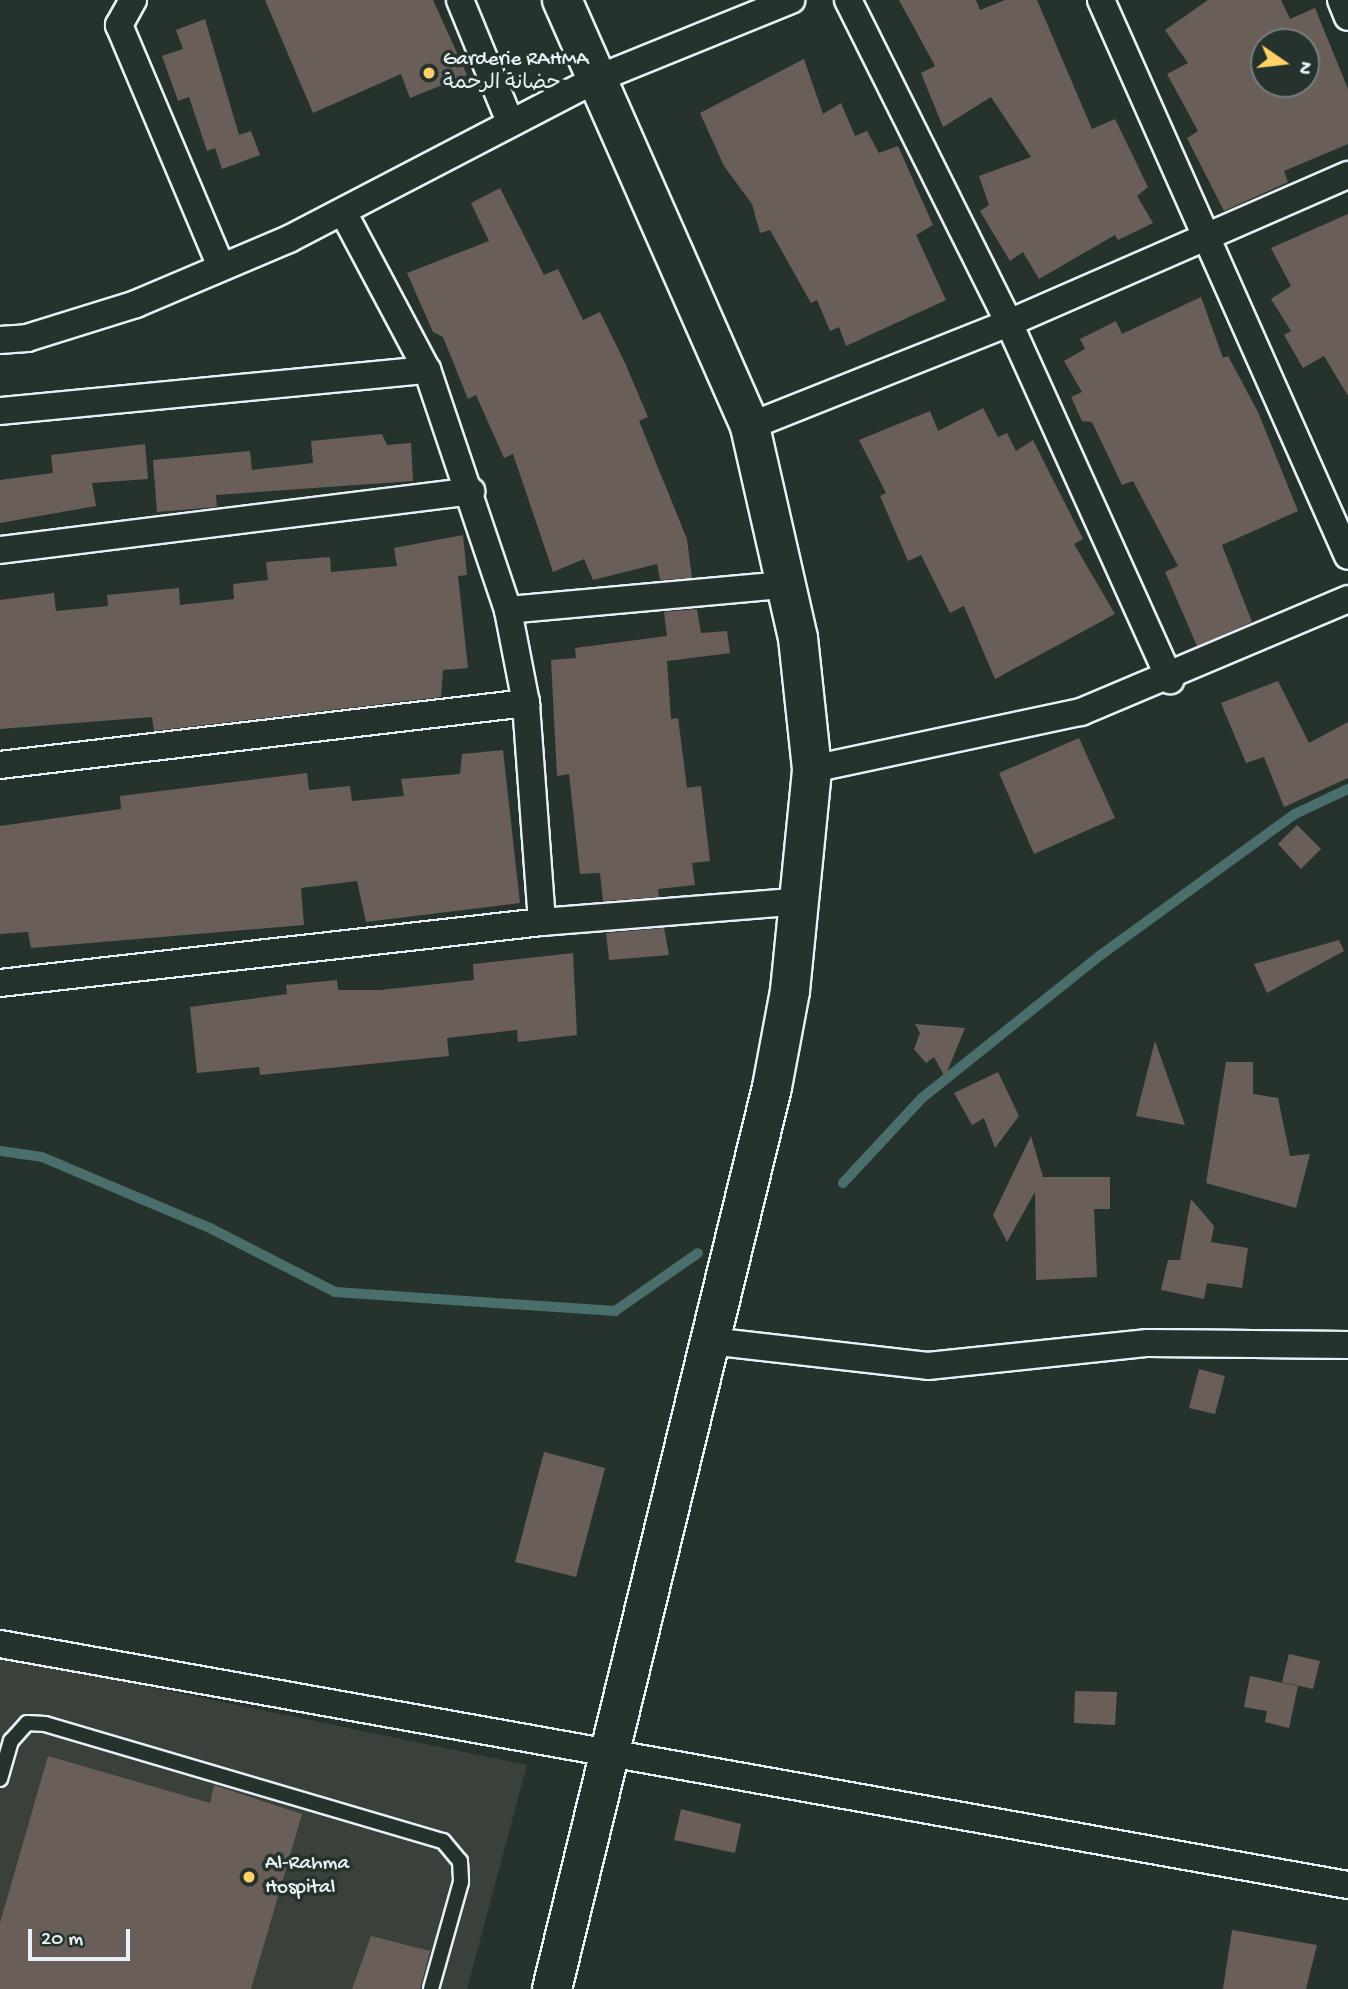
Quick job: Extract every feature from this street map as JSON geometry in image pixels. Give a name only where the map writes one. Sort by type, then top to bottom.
[{"type":"street","points":[[133,0],[118,25],[220,264]]},
{"type":"street","points":[[460,0],[510,122]]},
{"type":"street","points":[[552,1989],[607,1754],[772,1087],[801,901],[812,768],[810,712],[750,426],[594,80],[562,0]]},
{"type":"street","points":[[0,340],[27,338],[136,303],[343,212],[594,80],[791,0]]},
{"type":"street","points":[[848,0],[1009,323],[1170,680]]},
{"type":"street","points":[[1101,0],[1348,556]]},
{"type":"street","points":[[1341,0],[1348,17]]},
{"type":"street","points":[[750,426],[1009,323],[1348,174]]},
{"type":"street","points":[[343,212],[427,370],[471,491],[508,610],[526,703],[542,922]]},
{"type":"street","points":[[0,411],[427,370]]},
{"type":"street","points":[[0,550],[471,491]]},
{"type":"street","points":[[508,610],[785,585]]},
{"type":"street","points":[[812,768],[1081,712],[1170,680],[1348,599]]},
{"type":"street","points":[[0,765],[526,703]]},
{"type":"street","points":[[0,983],[542,922],[801,901]]},
{"type":"street","points":[[710,1341],[928,1366],[1147,1343],[1348,1345]]},
{"type":"street","points":[[0,1644],[1348,1885]]},
{"type":"lane","points":[[0,1779],[10,1741],[27,1723],[45,1724],[443,1841],[460,1861],[461,1882],[431,1989]]},
{"type":"shaded area","name":"Al-Rahma Hospital","points":[[0,1656],[527,1765],[467,1989],[0,1989]]},
{"type":"building","points":[[265,0],[433,0],[467,75],[410,98],[401,74],[313,113]]},
{"type":"building","points":[[899,0],[976,0],[980,10],[1005,0],[1037,0],[1092,129],[1115,119],[1148,187],[1137,196],[1153,223],[1118,240],[1115,235],[1039,279],[1023,252],[1010,261],[980,211],[989,205],[979,176],[1031,157],[991,97],[943,127],[921,73],[935,66]]},
{"type":"building","points":[[1208,0],[1281,0],[1290,19],[1315,8],[1348,89],[1348,144],[1284,171],[1288,182],[1224,211],[1187,138],[1198,131],[1167,74],[1188,63],[1165,30]]},
{"type":"building","points":[[205,19],[239,135],[251,131],[260,155],[222,169],[215,148],[207,151],[189,97],[178,101],[162,56],[183,49],[176,30]]},
{"type":"building","points":[[804,59],[823,114],[841,103],[855,136],[867,131],[879,153],[898,146],[933,225],[916,235],[946,300],[846,346],[839,327],[830,331],[817,300],[811,303],[770,230],[760,233],[752,204],[724,166],[700,113]]},
{"type":"building","points":[[500,188],[544,275],[558,269],[583,320],[600,312],[648,417],[639,421],[687,539],[692,578],[660,580],[657,564],[593,580],[584,559],[553,572],[513,454],[504,458],[476,395],[468,399],[443,337],[433,332],[407,273],[489,241],[471,203]]},
{"type":"building","points":[[1348,214],[1348,396],[1324,356],[1303,368],[1284,335],[1291,331],[1271,299],[1291,286],[1271,248]]},
{"type":"building","points":[[1201,297],[1223,358],[1228,356],[1258,412],[1298,511],[1222,545],[1252,622],[1197,646],[1165,572],[1178,566],[1133,481],[1122,485],[1092,422],[1082,421],[1071,397],[1082,392],[1064,361],[1085,349],[1080,339],[1116,321],[1122,334]]},
{"type":"building","points":[[983,408],[998,437],[1007,433],[1016,451],[1033,440],[1083,539],[1074,544],[1115,614],[995,679],[964,606],[950,613],[921,555],[908,561],[880,496],[886,493],[859,440],[930,411],[938,431]]},
{"type":"building","points":[[382,434],[387,445],[411,443],[413,481],[216,495],[217,507],[157,512],[153,460],[250,451],[252,470],[313,463],[311,441]]},
{"type":"building","points":[[145,444],[148,479],[92,483],[96,506],[0,523],[0,480],[53,473],[51,455]]},
{"type":"building","points":[[463,535],[467,575],[458,576],[468,668],[443,670],[441,697],[154,731],[152,717],[0,729],[0,600],[54,593],[56,611],[108,606],[107,595],[179,588],[180,605],[234,599],[233,584],[268,580],[266,562],[330,557],[331,572],[397,566],[394,548]]},
{"type":"building","points":[[697,609],[701,633],[727,631],[730,653],[667,661],[671,719],[678,718],[687,788],[701,786],[710,861],[692,863],[695,885],[658,889],[659,897],[603,901],[600,873],[580,874],[569,774],[557,776],[551,660],[576,658],[575,648],[667,636],[664,612]]},
{"type":"building","points":[[1278,681],[1309,743],[1348,722],[1348,778],[1284,807],[1264,757],[1246,763],[1221,703]]},
{"type":"building","points":[[1079,738],[1115,818],[1034,854],[999,773]]},
{"type":"building","points":[[503,750],[520,903],[366,922],[357,881],[301,888],[304,925],[31,948],[28,932],[0,934],[0,826],[121,809],[120,796],[307,773],[309,790],[350,786],[352,801],[404,796],[401,779],[460,774],[462,754]]},
{"type":"building","points":[[1297,825],[1321,849],[1301,869],[1278,844]]},
{"type":"building","points":[[664,928],[669,955],[609,960],[606,933]]},
{"type":"building","points":[[1339,940],[1344,951],[1267,993],[1254,964]]},
{"type":"building","points":[[573,953],[577,1035],[518,1042],[517,1030],[447,1038],[449,1056],[260,1075],[259,1067],[197,1073],[190,1007],[287,994],[286,985],[337,980],[338,990],[380,990],[474,980],[473,964]]},
{"type":"building","points":[[915,1024],[965,1028],[945,1077],[934,1057],[926,1063],[914,1049],[920,1033]]},
{"type":"building","points":[[1155,1041],[1185,1125],[1136,1116]]},
{"type":"building","points":[[1226,1062],[1253,1062],[1253,1094],[1278,1098],[1290,1156],[1310,1154],[1296,1208],[1206,1183]]},
{"type":"building","points":[[998,1072],[1019,1116],[995,1148],[984,1118],[972,1125],[954,1093]]},
{"type":"building","points":[[1031,1136],[1043,1177],[1110,1177],[1110,1209],[1094,1209],[1097,1277],[1036,1280],[1035,1192],[1007,1242],[993,1215]]},
{"type":"building","points":[[1191,1199],[1214,1226],[1211,1242],[1248,1248],[1242,1288],[1207,1283],[1204,1299],[1161,1290],[1168,1260],[1180,1260]]},
{"type":"building","points":[[1199,1369],[1225,1376],[1215,1414],[1189,1408]]},
{"type":"building","points":[[544,1452],[605,1468],[576,1577],[515,1562]]},
{"type":"building","points":[[1289,1654],[1320,1661],[1313,1689],[1282,1682]]},
{"type":"building","points":[[1250,1676],[1298,1686],[1289,1728],[1265,1722],[1267,1711],[1244,1707]]},
{"type":"building","points":[[1075,1691],[1117,1692],[1115,1725],[1074,1723]]},
{"type":"building","points":[[48,1756],[210,1803],[214,1785],[302,1814],[251,1989],[0,1989],[0,1923]]},
{"type":"building","points":[[681,1809],[741,1824],[735,1853],[674,1840]]},
{"type":"building","points":[[1232,1930],[1317,1945],[1306,1989],[1223,1989]]},
{"type":"building","points":[[371,1936],[430,1951],[420,1989],[352,1989]]},
{"type":"waterway","points":[[843,1183],[922,1098],[1102,954],[1295,814],[1348,789]]},
{"type":"waterway","points":[[0,1151],[42,1157],[210,1228],[335,1292],[615,1311],[698,1253]]},
{"type":"place","name":"Garderie RAHMA حضانة الرحمة","points":[[429,73]]},
{"type":"place","name":"Al-Rahma Hospital","points":[[249,1877]]}]
